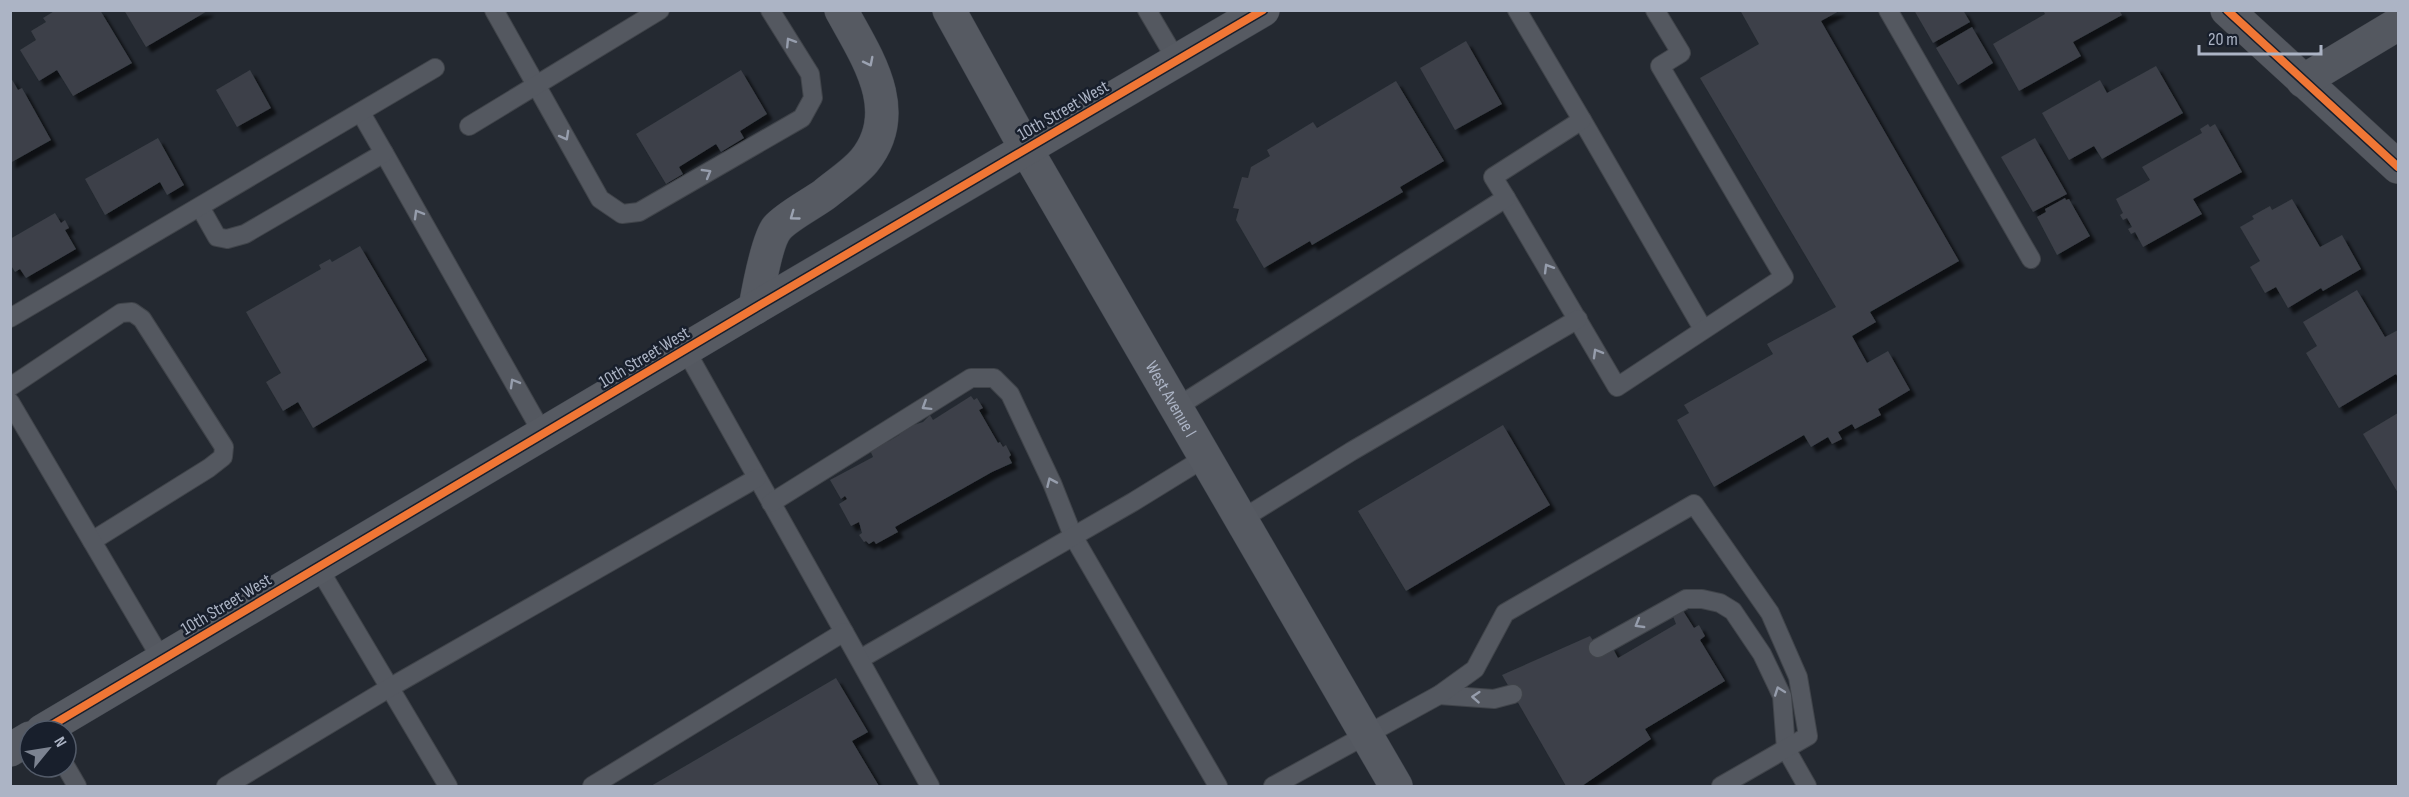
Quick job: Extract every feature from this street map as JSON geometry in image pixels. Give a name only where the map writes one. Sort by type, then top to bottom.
[{"type":"main road","points":[[755,308],[762,270],[776,229],[825,194],[864,162],[878,138],[883,103],[873,68],[840,10]]},
{"type":"main road","name":"10th Street West","points":[[62,719],[685,349],[1263,10]]},
{"type":"main road","name":"West Avenue I","points":[[953,12],[1026,149],[1396,786]]},
{"type":"street","points":[[2227,10],[2398,167]]},
{"type":"street","points":[[2302,81],[2398,24]]},
{"type":"lane","points":[[494,10],[600,199],[622,214],[639,212],[802,118],[813,98],[810,74],[770,10]]},
{"type":"lane","points":[[469,126],[660,10]]},
{"type":"lane","points":[[1148,10],[1177,61]]},
{"type":"lane","points":[[1517,10],[1703,329]]},
{"type":"lane","points":[[1582,120],[1493,177],[1617,387],[1784,277],[1660,66],[1681,53],[1654,10]]},
{"type":"lane","points":[[1888,10],[2031,259]]},
{"type":"lane","points":[[10,318],[435,68]]},
{"type":"lane","points":[[361,112],[543,434]]},
{"type":"lane","points":[[200,207],[218,237],[227,238],[245,234],[384,153]]},
{"type":"lane","points":[[1177,408],[1506,198]]},
{"type":"lane","points":[[10,387],[121,313],[132,312],[142,319],[224,447],[223,457],[209,468],[92,541]]},
{"type":"lane","points":[[1242,519],[1352,451],[1578,319]]},
{"type":"lane","points":[[685,349],[930,786]]},
{"type":"lane","points":[[771,503],[971,378],[994,378],[1010,394],[1052,483],[1073,536],[1218,786]]},
{"type":"lane","points":[[10,402],[162,660]]},
{"type":"lane","points":[[860,660],[1206,457]]},
{"type":"lane","points":[[226,786],[389,688],[757,478]]},
{"type":"lane","points":[[1274,786],[1439,695],[1475,669],[1505,613],[1694,504],[1770,613],[1798,677],[1808,736],[1721,786]]},
{"type":"lane","points":[[318,567],[448,786]]},
{"type":"lane","points":[[1598,648],[1686,599],[1702,599],[1720,603],[1733,612],[1773,675],[1782,696],[1786,748],[1807,786]]},
{"type":"lane","points":[[592,786],[844,632]]},
{"type":"lane","points":[[1439,695],[1494,699],[1513,694]]},
{"type":"building","points":[[56,10],[100,10],[132,63],[73,96],[57,70],[39,81],[20,50],[36,40],[31,31],[46,22],[43,18]]},
{"type":"building","points":[[124,10],[209,10],[146,47]]},
{"type":"building","points":[[1740,10],[1841,10],[1821,21],[1959,261],[1870,312],[1876,322],[1852,336],[1867,363],[1888,351],[1910,390],[1878,409],[1881,415],[1855,429],[1852,424],[1838,432],[1842,439],[1832,444],[1828,437],[1811,447],[1804,435],[1714,487],[1677,420],[1689,413],[1684,405],[1773,354],[1767,344],[1836,307],[1700,78],[1759,44]]},
{"type":"building","points":[[1914,10],[1963,10],[1970,22],[1933,43]]},
{"type":"building","points":[[2043,10],[2119,10],[2122,15],[2073,42],[2081,56],[2019,91],[1993,44],[2045,14]]},
{"type":"building","points":[[1972,27],[1993,63],[1958,85],[1936,48]]},
{"type":"building","points":[[1466,41],[1502,104],[1455,130],[1420,68]]},
{"type":"building","points":[[2156,66],[2183,113],[2102,159],[2094,146],[2069,160],[2042,113],[2100,80],[2107,93]]},
{"type":"building","points":[[250,70],[271,108],[237,127],[216,90]]},
{"type":"building","points":[[741,70],[767,114],[740,131],[744,138],[721,152],[716,144],[679,167],[683,174],[666,184],[636,134]]},
{"type":"building","points":[[10,76],[18,90],[22,88],[51,140],[10,163]]},
{"type":"building","points":[[1396,81],[1444,161],[1400,187],[1403,192],[1312,245],[1310,241],[1264,268],[1236,220],[1239,209],[1233,208],[1242,177],[1248,178],[1251,167],[1270,156],[1267,150],[1313,122],[1317,128]]},
{"type":"building","points":[[2208,124],[2210,127],[2215,124],[2242,172],[2193,199],[2202,214],[2143,247],[2135,232],[2131,234],[2128,229],[2132,227],[2127,218],[2123,220],[2120,215],[2123,213],[2116,199],[2150,180],[2142,167],[2202,133],[2200,129]]},
{"type":"building","points":[[158,138],[184,185],[167,195],[160,182],[105,215],[85,179]]},
{"type":"building","points":[[2035,138],[2067,194],[2033,212],[2001,157]]},
{"type":"building","points":[[2065,198],[2069,199],[2090,236],[2057,255],[2037,217],[2046,212],[2045,209]]},
{"type":"building","points":[[2292,199],[2320,247],[2342,235],[2361,269],[2323,291],[2321,288],[2288,308],[2276,287],[2265,293],[2250,267],[2260,261],[2240,227],[2254,219],[2252,216],[2270,206],[2272,210]]},
{"type":"building","points":[[55,213],[61,223],[65,220],[69,228],[65,230],[76,249],[26,278],[20,269],[15,272],[10,264],[10,239]]},
{"type":"building","points":[[360,246],[427,360],[313,428],[298,402],[283,411],[266,382],[281,373],[246,312],[321,269],[319,265],[330,259],[332,262]]},
{"type":"building","points":[[2357,290],[2385,337],[2398,330],[2398,377],[2396,374],[2339,408],[2306,353],[2317,346],[2303,322]]},
{"type":"building","points":[[971,396],[974,400],[977,398],[983,408],[979,410],[998,443],[1000,442],[1003,447],[1006,445],[1012,463],[895,527],[898,532],[876,544],[874,541],[869,544],[864,542],[859,535],[862,533],[859,522],[851,526],[839,504],[847,499],[845,496],[841,499],[830,480],[873,457],[870,450],[877,444],[889,441],[899,435],[904,428],[923,422],[930,415],[933,420]]},
{"type":"building","points":[[2398,413],[2398,493],[2363,434]]},
{"type":"building","points":[[1503,425],[1550,505],[1406,591],[1358,511]]},
{"type":"building","points":[[1680,606],[1694,628],[1699,625],[1705,636],[1700,640],[1725,681],[1645,729],[1651,739],[1582,786],[1566,786],[1502,675],[1590,636],[1600,651],[1611,645],[1618,658],[1676,624],[1671,611]]},
{"type":"building","points":[[836,678],[868,732],[852,741],[879,786],[651,786]]},
{"type":"cycle path","points":[[62,719],[1263,10]]},
{"type":"cycle path","points":[[2227,10],[2398,167]]}]
